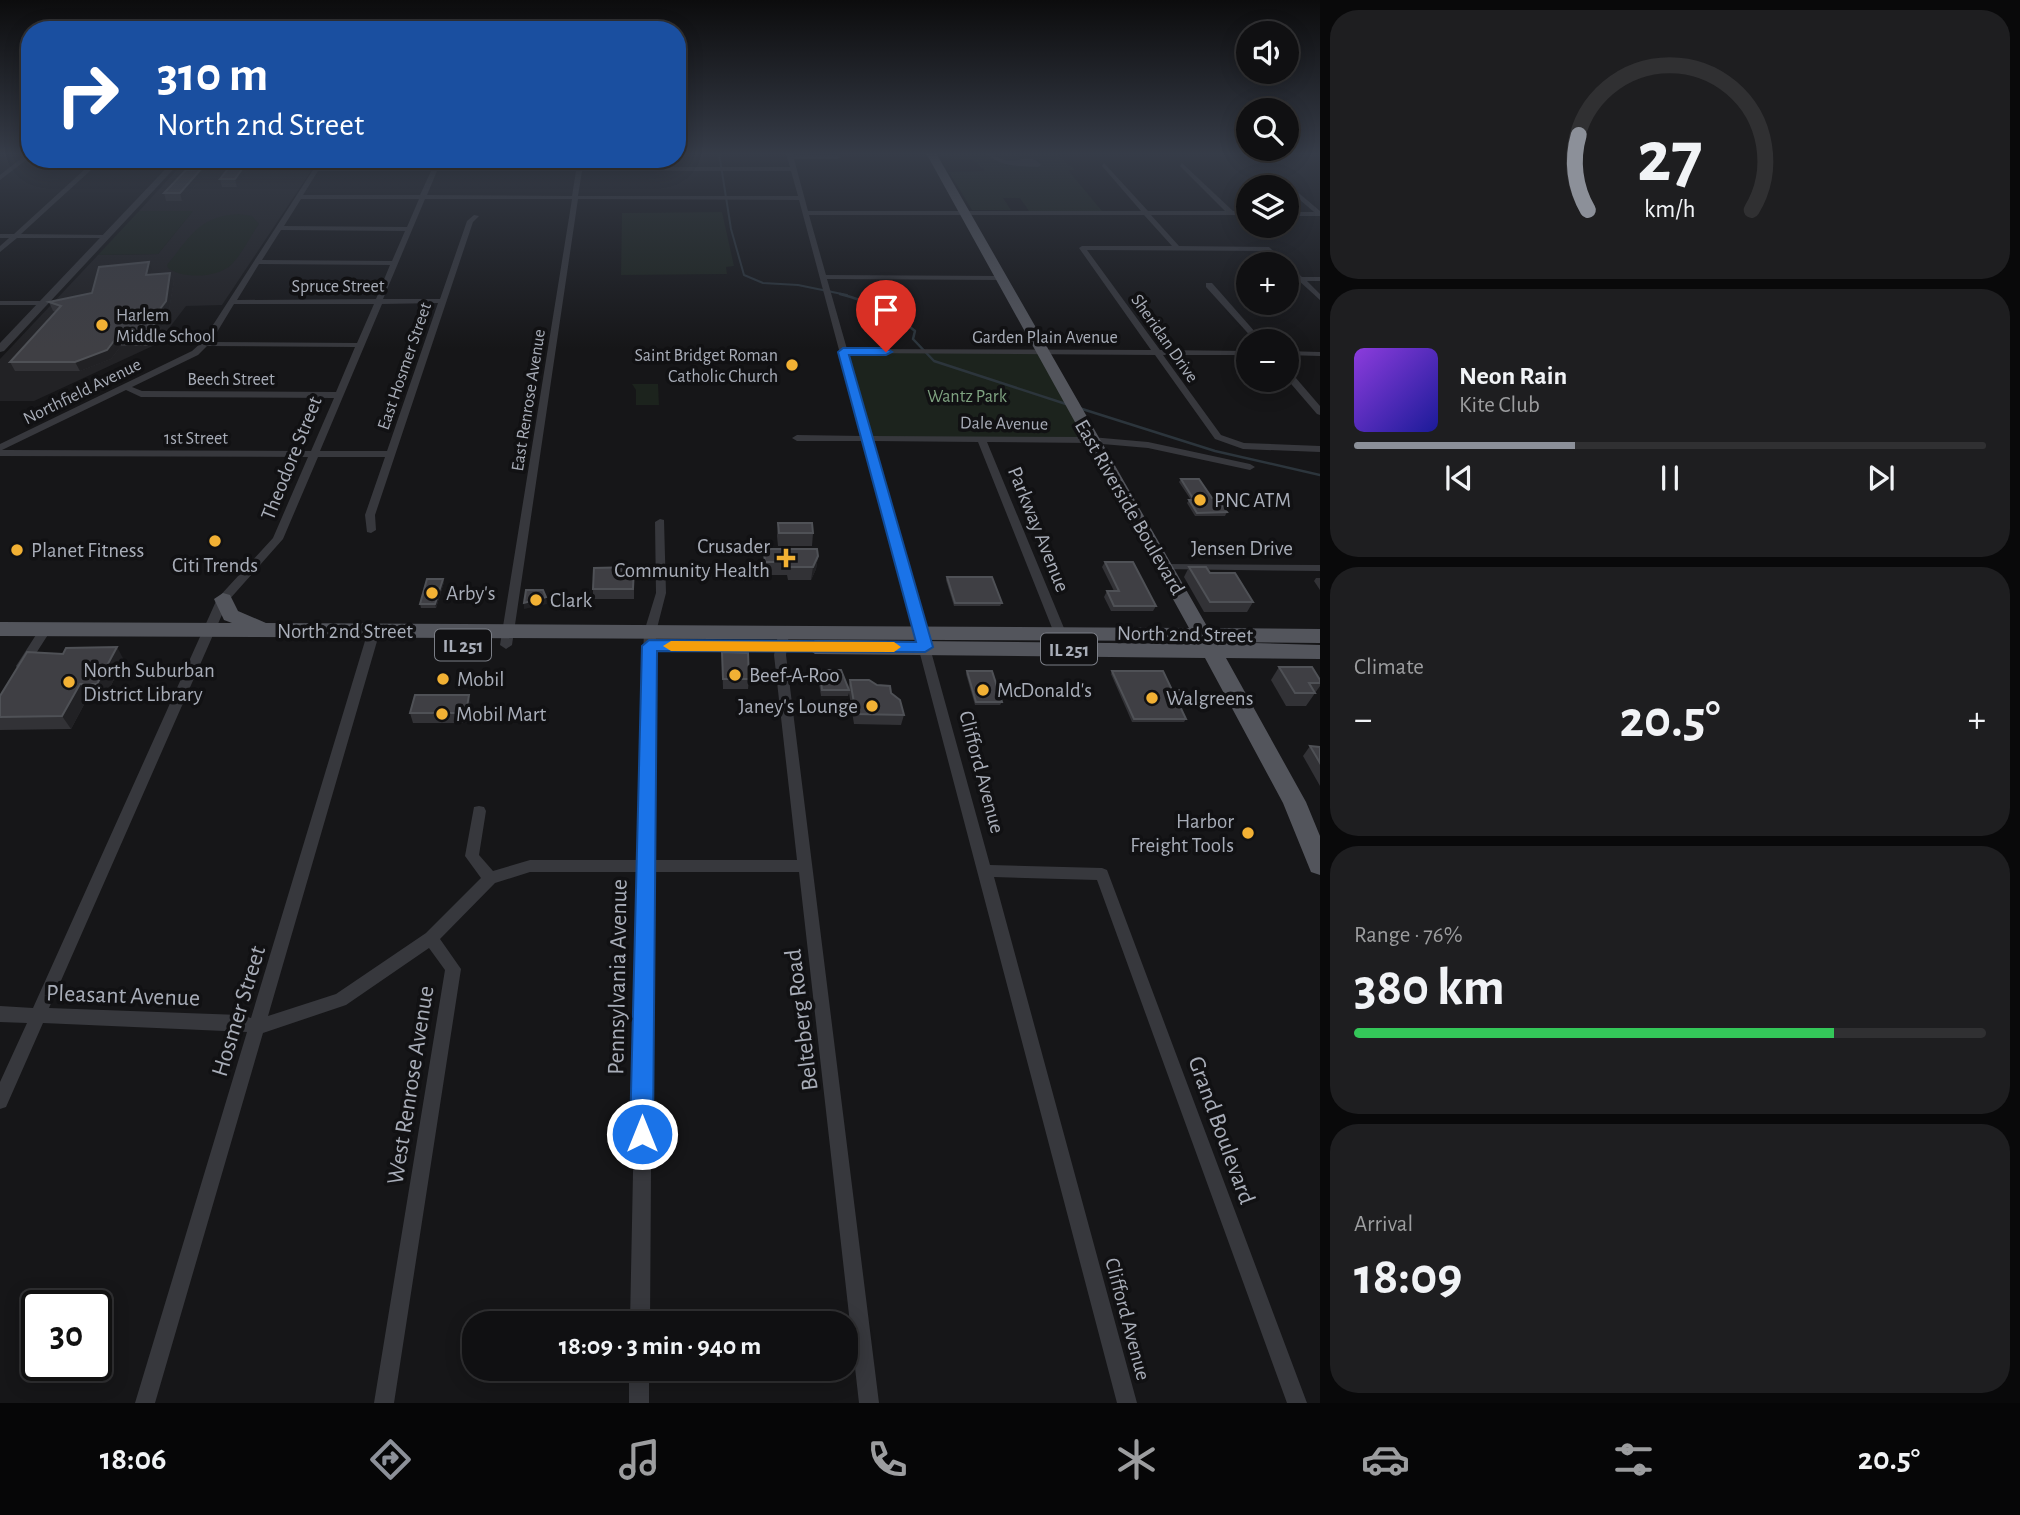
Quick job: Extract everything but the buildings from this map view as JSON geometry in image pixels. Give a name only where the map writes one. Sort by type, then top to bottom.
[{"type":"main road","name":"East Riverside Boulevard","points":[[968,218],[1294,802],[1320,865]]},
{"type":"main road","points":[[223,599],[231,615],[238,620],[272,631]]},
{"type":"main road","name":"North 2nd Street","points":[[0,629],[41,636],[205,638],[923,639],[1207,643],[1320,636]]},
{"type":"main road","name":"North 2nd Street","points":[[205,638],[272,631],[372,638]]},
{"type":"main road","name":"North 2nd Street","points":[[1019,640],[1060,633],[1320,652]]},
{"type":"main road","name":"North 2nd Street","points":[[0,642],[41,636]]},
{"type":"street","points":[[0,250],[35,218]]},
{"type":"street","points":[[0,349],[123,218]]},
{"type":"street","name":"Northfield Avenue","points":[[0,451],[195,353],[205,344],[285,218]]},
{"type":"street","name":"Theodore Street","points":[[0,1101],[223,599],[278,539],[412,218]]},
{"type":"street","name":"East Hosmer Street","points":[[371,530],[370,515],[473,218]]},
{"type":"street","name":"East Renrose Avenue","points":[[507,638],[574,218]]},
{"type":"street","name":"Clifford Avenue","points":[[806,218],[923,639],[1127,1403]]},
{"type":"street","points":[[1148,218],[1177,248],[1269,249],[1272,252]]},
{"type":"street","points":[[278,229],[407,229]]},
{"type":"street","points":[[0,236],[106,237]]},
{"type":"street","name":"Sheridan Drive","points":[[1177,248],[1082,248],[1208,427],[1227,442],[1253,447],[1320,449]]},
{"type":"street","points":[[257,262],[394,262]]},
{"type":"street","points":[[822,277],[1000,278]]},
{"type":"street","points":[[1301,279],[1320,279]]},
{"type":"street","points":[[1301,279],[1320,298]]},
{"type":"street","points":[[1209,285],[1248,329]]},
{"type":"street","name":"Spruce Street","points":[[232,302],[443,301]]},
{"type":"street","points":[[0,303],[43,303]]},
{"type":"street","points":[[205,344],[360,345]]},
{"type":"street","name":"Garden Plain Avenue","points":[[843,352],[1236,353]]},
{"type":"street","points":[[1299,353],[1320,354]]},
{"type":"street","name":"Beech Street","points":[[126,387],[141,394],[337,395]]},
{"type":"street","points":[[1299,387],[1320,412]]},
{"type":"street","name":"Dale Avenue","points":[[797,438],[1091,440],[1149,445],[1250,467]]},
{"type":"street","name":"Parkway Avenue","points":[[981,439],[1060,633]]},
{"type":"street","name":"1st Street","points":[[0,451],[392,454]]},
{"type":"street","name":"Pennsylvania Avenue","points":[[640,1311],[649,639],[661,593],[660,522]]},
{"type":"street","name":"Jensen Drive","points":[[1164,566],[1320,568]]},
{"type":"street","points":[[13,682],[41,636]]},
{"type":"street","name":"Hosmer Street","points":[[145,1403],[372,638]]},
{"type":"street","name":"Belteberg Road","points":[[783,640],[780,655],[869,1403]]},
{"type":"street","points":[[480,811],[472,856],[490,878]]},
{"type":"street","points":[[431,939],[490,878],[530,866],[806,866]]},
{"type":"street","points":[[985,871],[1102,874]]},
{"type":"street","name":"Grand Boulevard","points":[[1102,874],[1297,1403]]},
{"type":"street","name":"Pleasant Avenue","points":[[0,1014],[240,1023],[257,1027],[341,1000],[431,939]]},
{"type":"street","name":"West Renrose Avenue","points":[[384,1403],[453,969],[431,939]]},
{"type":"street","points":[[639,1381],[639,1403]]},
{"type":"shaded area","name":"Harlem Middle School","points":[[187,218],[279,218],[222,305],[186,306],[157,344],[34,401],[0,401],[0,359],[98,255],[158,254]]},
{"type":"green space","points":[[132,218],[187,218],[158,254],[98,255]]},
{"type":"green space","points":[[254,218],[259,224],[242,251],[225,269],[200,276],[174,272],[168,268],[167,265],[197,229],[214,219]]},
{"type":"green space","points":[[622,218],[723,218],[734,266],[726,267],[727,274],[621,275]]},
{"type":"green space","name":"Wantz Park","points":[[843,352],[1044,353],[1091,440],[868,437]]},
{"type":"green space","points":[[632,384],[658,384],[659,405],[636,405],[636,390]]},
{"type":"waterway","points":[[729,218],[744,275],[763,283],[798,285],[847,295]]},
{"type":"waterway","points":[[840,294],[880,308],[907,325],[915,331],[913,339],[934,361],[1069,405]]},
{"type":"waterway","points":[[1079,408],[1215,451],[1320,475]]},
{"type":"slow traffic","points":[[671,646],[894,647]]},
{"type":"place","name":"Harlem Middle School","points":[[102,325]]},
{"type":"place","name":"Saint Bridget Roman Catholic Church","points":[[792,365]]},
{"type":"place","name":"PNC ATM","points":[[1200,500]]},
{"type":"place","name":"Citi Trends","points":[[215,541]]},
{"type":"place","name":"Planet Fitness","points":[[17,550]]},
{"type":"place","name":"Crusader Community Health","points":[[786,558]]},
{"type":"place","name":"Arby's","points":[[432,593]]},
{"type":"place","name":"Clark","points":[[536,600]]},
{"type":"place","name":"Beef-A-Roo","points":[[735,675]]},
{"type":"place","name":"Mobil","points":[[443,679]]},
{"type":"place","name":"North Suburban District Library","points":[[69,682]]},
{"type":"place","name":"McDonald's","points":[[983,690]]},
{"type":"place","name":"Walgreens","points":[[1152,698]]},
{"type":"place","name":"Janey's Lounge","points":[[872,706]]},
{"type":"place","name":"Mobil Mart","points":[[442,714]]},
{"type":"place","name":"Harbor Freight Tools","points":[[1248,833]]},
{"type":"route","points":[[642,1134],[649,646],[925,647],[843,352],[886,352]]}]
